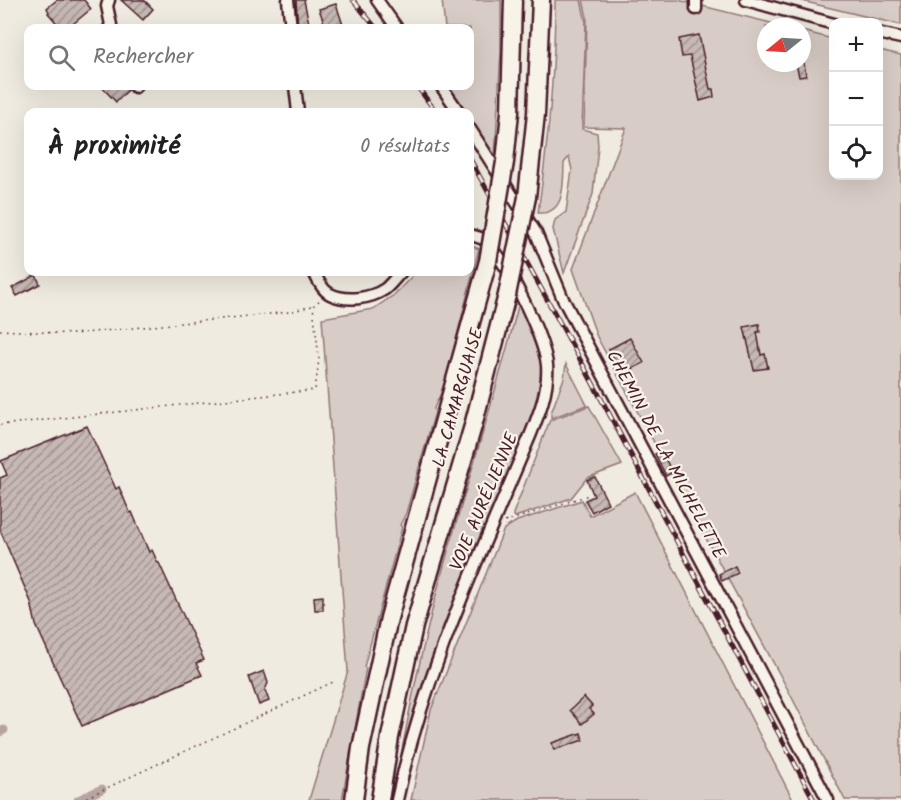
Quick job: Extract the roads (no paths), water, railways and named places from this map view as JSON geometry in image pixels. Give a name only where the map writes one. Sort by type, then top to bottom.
[{"type":"highway","name":"LA CAMARGUAISE","points":[[354,800],[361,748],[389,618],[488,261],[505,162],[510,112],[513,0]]},
{"type":"highway","name":"LA CAMARGUAISE","points":[[380,800],[390,737],[414,626],[507,295],[527,196],[536,114],[541,0]]},
{"type":"street","points":[[109,0],[107,6],[111,24]]},
{"type":"street","points":[[288,0],[291,24]]},
{"type":"street","points":[[377,0],[394,24]]},
{"type":"street","points":[[746,0],[829,23]]},
{"type":"street","points":[[883,34],[901,38]]},
{"type":"street","points":[[295,90],[298,108]]},
{"type":"street","points":[[444,90],[456,108]]},
{"type":"street","name":"CHEMIN DE LA MICHELETTE","points":[[474,135],[536,232],[563,299],[828,800]]},
{"type":"street","name":"VOIE AURÉLIENNE","points":[[398,800],[407,755],[446,636],[543,403],[548,366],[544,345],[524,299],[493,250],[484,240],[474,236]]},
{"type":"street","points":[[316,276],[329,294],[348,299],[373,295],[386,288],[397,276]]},
{"type":"waterway","points":[[0,732],[4,730]]},
{"type":"waterway","points":[[78,800],[102,789]]},
{"type":"railway","points":[[353,0],[373,24]]},
{"type":"railway","points":[[420,90],[433,108]]},
{"type":"railway","points":[[474,166],[588,374],[814,800]]}]
